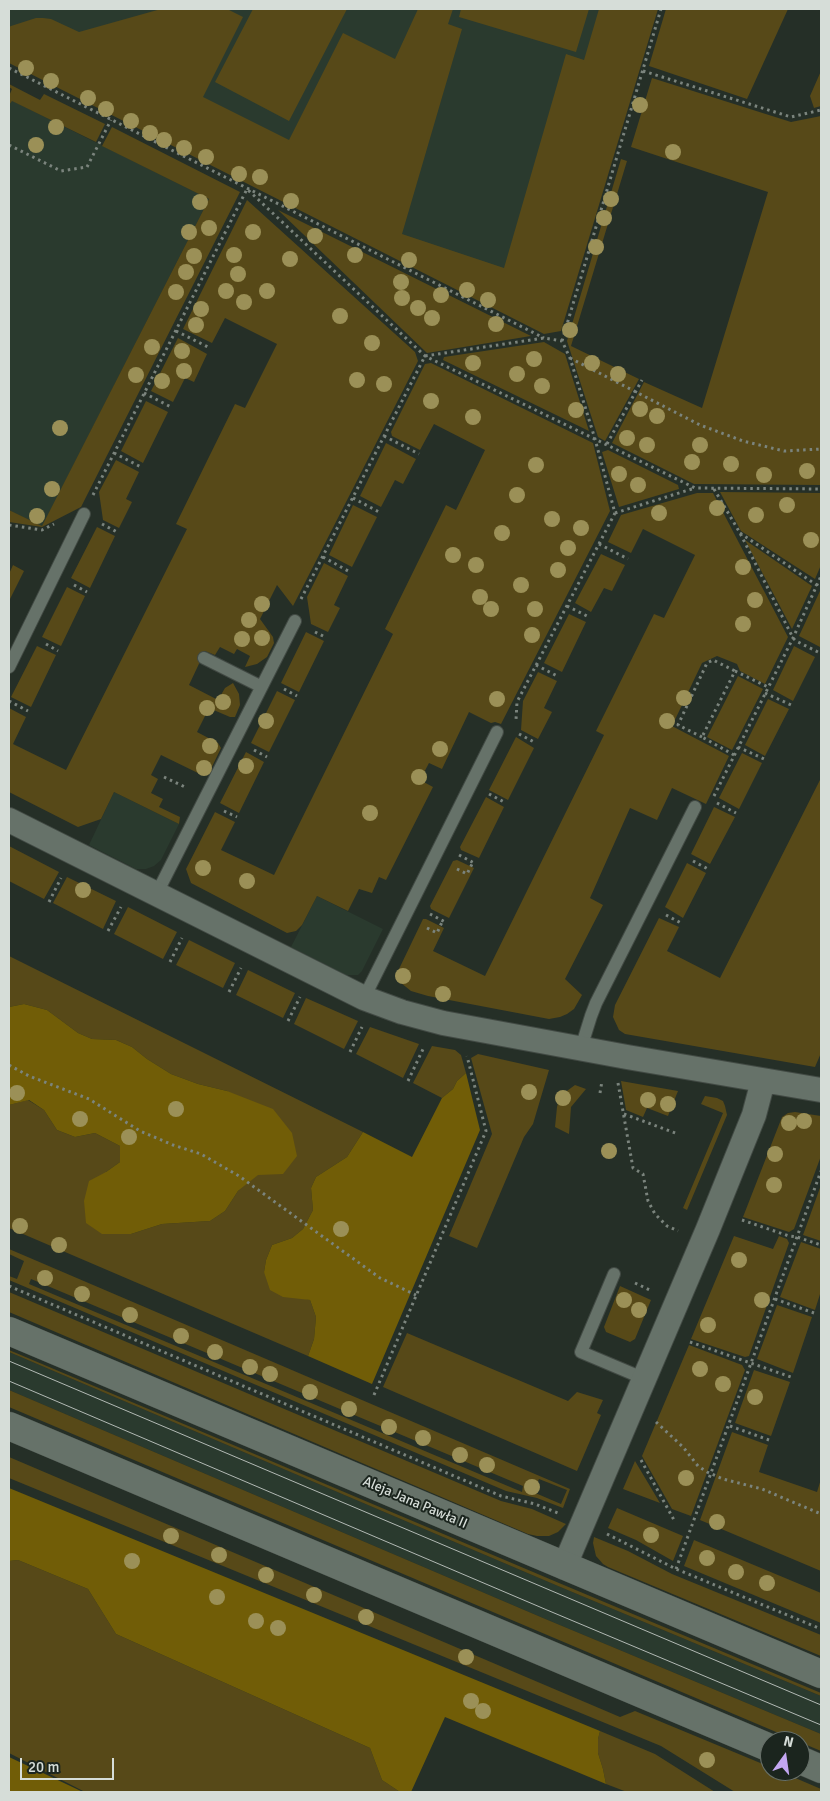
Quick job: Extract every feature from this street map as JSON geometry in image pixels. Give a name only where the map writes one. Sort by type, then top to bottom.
[{"type":"main road","name":"Aleja Jana Pawła II","points":[[9,1331],[821,1674]]},
{"type":"main road","points":[[9,1426],[760,1744]]},
{"type":"street","points":[[9,820],[156,895],[365,1008],[402,1012],[422,1018],[582,1048],[821,1090]]},
{"type":"street","points":[[564,1567],[645,1379],[754,1115],[763,1080]]},
{"type":"lane","points":[[9,667],[89,514]]},
{"type":"lane","points":[[156,895],[260,686],[295,621]]},
{"type":"lane","points":[[204,658],[260,686]]},
{"type":"lane","points":[[365,1008],[497,732]]},
{"type":"lane","points":[[582,1048],[588,1023],[596,1002],[695,806]]},
{"type":"lane","points":[[614,1274],[581,1352],[645,1379]]},
{"type":"path","points":[[497,732],[510,739],[516,728],[517,702],[615,513],[595,439],[570,358],[562,341],[661,9]]},
{"type":"path","points":[[9,68],[544,338],[562,341]]},
{"type":"path","points":[[642,71],[790,117],[821,110]]},
{"type":"path","points":[[9,145],[61,171],[87,167],[111,120]]},
{"type":"path","points":[[9,525],[42,530],[89,514],[114,453],[247,188]]},
{"type":"path","points":[[247,188],[425,356],[694,488]]},
{"type":"path","points":[[176,331],[210,348]]},
{"type":"path","points":[[425,356],[544,338]]},
{"type":"path","points":[[295,621],[304,626],[300,601],[425,356]]},
{"type":"path","points":[[570,358],[700,425],[743,441],[784,451],[821,449]]},
{"type":"path","points":[[607,444],[642,380]]},
{"type":"path","points":[[144,393],[171,407]]},
{"type":"path","points":[[384,436],[419,454]]},
{"type":"path","points":[[114,453],[141,467]]},
{"type":"path","points":[[615,513],[694,488],[821,488]]},
{"type":"path","points":[[714,488],[740,533],[793,638],[818,652]]},
{"type":"path","points":[[352,498],[379,512]]},
{"type":"path","points":[[89,514],[117,532]]},
{"type":"path","points":[[740,533],[821,588]]},
{"type":"path","points":[[599,544],[628,559]]},
{"type":"path","points":[[323,557],[350,572]]},
{"type":"path","points":[[736,813],[712,801],[793,638],[821,576]]},
{"type":"path","points":[[567,606],[589,617]]},
{"type":"path","points":[[734,755],[678,725],[707,663],[713,660],[768,688]]},
{"type":"path","points":[[536,665],[559,677]]},
{"type":"path","points":[[702,737],[734,671]]},
{"type":"path","points":[[765,693],[791,705]]},
{"type":"path","points":[[9,701],[28,711]]},
{"type":"path","points":[[514,731],[536,743]]},
{"type":"path","points":[[738,747],[764,759]]},
{"type":"path","points":[[164,777],[190,790]]},
{"type":"path","points":[[483,791],[506,803]]},
{"type":"path","points":[[453,852],[474,863],[467,874],[457,869]]},
{"type":"path","points":[[690,860],[708,869]]},
{"type":"path","points":[[49,902],[62,877]]},
{"type":"path","points":[[108,931],[125,899]]},
{"type":"path","points":[[423,911],[447,923]]},
{"type":"path","points":[[664,913],[681,923]]},
{"type":"path","points":[[427,928],[437,933],[443,920]]},
{"type":"path","points":[[170,962],[186,930]]},
{"type":"path","points":[[229,992],[245,961]]},
{"type":"path","points":[[288,1021],[303,990]]},
{"type":"path","points":[[350,1052],[365,1008]]},
{"type":"path","points":[[408,1080],[427,1039]]},
{"type":"path","points":[[374,1395],[486,1131],[467,1056]]},
{"type":"path","points":[[9,1065],[29,1076],[89,1099],[140,1131],[201,1154],[239,1176],[380,1278],[416,1295]]},
{"type":"path","points":[[618,1081],[633,1168],[643,1174],[651,1208],[667,1226],[684,1234]]},
{"type":"path","points":[[600,1093],[602,1084]]},
{"type":"path","points":[[623,1113],[678,1134]]},
{"type":"path","points":[[676,1569],[730,1426],[821,1172]]},
{"type":"path","points":[[734,1217],[821,1245]]},
{"type":"path","points":[[9,1286],[501,1496],[535,1504],[565,1516]]},
{"type":"path","points":[[775,1299],[814,1313]]},
{"type":"path","points":[[684,1339],[791,1377]]},
{"type":"path","points":[[656,1422],[683,1447],[698,1466],[711,1474],[722,1479],[762,1489],[821,1514]]},
{"type":"path","points":[[730,1426],[769,1440]]},
{"type":"path","points":[[640,1458],[674,1520]]},
{"type":"path","points":[[601,1531],[632,1545],[676,1569],[821,1629]]},
{"type":"shaded area","points":[[9,9],[649,9],[554,326],[9,55]]},
{"type":"shaded area","points":[[161,9],[227,9],[243,17],[203,97],[289,140],[343,33],[395,59],[418,9],[453,9],[448,24],[462,29],[402,234],[504,268],[566,54],[584,60],[599,9],[658,9],[561,331],[544,334],[9,63],[9,27],[11,26],[36,18],[43,18],[51,19],[79,32]]},
{"type":"shaded area","points":[[253,9],[347,9],[289,121],[215,82]]},
{"type":"shaded area","points":[[461,9],[589,9],[576,52],[459,17]]},
{"type":"shaded area","points":[[666,9],[788,9],[747,99],[649,66]]},
{"type":"shaded area","points":[[821,71],[821,106],[814,108],[810,96]]},
{"type":"shaded area","points":[[652,78],[791,122],[821,116],[821,485],[694,484],[612,443],[644,382],[702,408],[768,192],[631,147]]},
{"type":"shaded area","points":[[9,84],[40,100],[44,94],[105,124],[96,142],[12,101],[9,105],[9,96],[12,89],[9,87]]},
{"type":"shaded area","points":[[11,100],[209,199],[42,527],[9,510],[9,106]]},
{"type":"shaded area","points":[[112,127],[240,192],[81,507],[42,527],[9,522],[9,510],[42,526],[209,199],[102,146]]},
{"type":"shaded area","points":[[621,159],[627,161],[571,346],[639,379],[605,441],[598,437],[567,341]]},
{"type":"shaded area","points":[[247,200],[415,352],[418,361],[293,606],[277,585],[260,619],[273,637],[274,643],[267,657],[257,664],[245,667],[250,656],[237,649],[234,654],[220,647],[215,655],[205,651],[189,685],[218,700],[225,688],[233,683],[239,694],[240,705],[235,717],[230,717],[209,708],[197,732],[218,743],[221,748],[208,775],[202,775],[161,755],[151,775],[158,779],[151,793],[163,799],[159,807],[180,817],[179,824],[114,792],[101,819],[78,827],[9,792],[9,708],[26,717],[13,744],[66,770],[187,529],[176,524],[235,404],[245,408],[277,344],[225,318],[212,343],[183,329]]},
{"type":"shaded area","points":[[278,210],[531,336],[427,353]]},
{"type":"shaded area","points":[[178,338],[207,354],[194,382],[185,378],[173,402],[151,391]]},
{"type":"shaded area","points":[[544,342],[565,354],[589,431],[443,360],[444,357]]},
{"type":"shaded area","points":[[431,363],[593,443],[610,511],[501,724],[491,723],[469,712],[442,769],[429,763],[420,780],[433,787],[386,880],[379,877],[372,893],[359,889],[348,911],[317,896],[302,925],[296,931],[287,933],[191,883],[186,869],[215,812],[235,822],[221,850],[274,875],[393,634],[385,629],[446,505],[456,510],[485,450],[434,424],[420,450],[392,436],[391,432],[425,364]]},
{"type":"shaded area","points":[[146,401],[168,412],[143,463],[121,451]]},
{"type":"shaded area","points":[[386,443],[416,459],[403,484],[395,480],[381,507],[360,496]]},
{"type":"shaded area","points":[[608,450],[678,485],[679,489],[619,507],[602,452]]},
{"type":"shaded area","points":[[116,460],[139,472],[126,499],[132,502],[119,528],[103,520],[99,492]]},
{"type":"shaded area","points":[[720,492],[821,493],[821,565],[815,579],[741,531]]},
{"type":"shaded area","points":[[697,493],[713,493],[788,637],[765,684],[740,671],[737,664],[717,656],[702,663],[672,726],[729,756],[706,804],[672,788],[657,820],[630,808],[590,898],[603,905],[565,979],[582,995],[574,1009],[567,1014],[549,1019],[428,996],[411,991],[401,983],[399,969],[423,919],[444,928],[433,951],[485,976],[604,735],[596,731],[654,614],[664,618],[695,555],[643,529],[631,553],[608,542],[621,515]]},
{"type":"shaded area","points":[[353,505],[377,517],[352,567],[329,555]]},
{"type":"shaded area","points":[[97,527],[115,536],[90,588],[71,578]]},
{"type":"shaded area","points":[[745,540],[812,586],[792,629]]},
{"type":"shaded area","points":[[601,554],[625,565],[612,591],[604,588],[591,612],[575,603]]},
{"type":"shaded area","points":[[324,563],[348,576],[334,605],[340,608],[328,632],[311,624],[307,597]]},
{"type":"shaded area","points":[[13,565],[24,571],[9,601],[9,574]]},
{"type":"shaded area","points":[[67,587],[85,596],[61,646],[42,637]]},
{"type":"shaded area","points":[[821,592],[820,647],[799,636]]},
{"type":"shaded area","points":[[569,614],[586,622],[562,672],[544,663]]},
{"type":"shaded area","points":[[306,632],[324,641],[299,692],[281,683]]},
{"type":"shaded area","points":[[37,646],[56,655],[31,707],[11,697]]},
{"type":"shaded area","points":[[794,646],[815,657],[793,701],[773,690]]},
{"type":"shaded area","points":[[538,672],[557,681],[544,708],[552,712],[538,739],[521,730],[523,701]]},
{"type":"shaded area","points":[[738,676],[763,689],[732,750],[707,737]]},
{"type":"shaded area","points":[[277,691],[295,700],[269,752],[251,743]]},
{"type":"shaded area","points":[[768,699],[789,709],[765,756],[745,745]]},
{"type":"shaded area","points":[[516,737],[534,748],[508,800],[489,790]]},
{"type":"shaded area","points":[[246,752],[264,762],[239,813],[220,803]]},
{"type":"shaded area","points":[[742,753],[762,763],[739,809],[719,798]]},
{"type":"shaded area","points":[[821,778],[821,1053],[815,1067],[625,1034],[619,1030],[613,1017],[615,1005],[659,918],[679,927],[667,951],[720,978]]},
{"type":"shaded area","points":[[114,792],[179,824],[161,860],[154,866],[146,869],[136,869],[89,845]]},
{"type":"shaded area","points":[[486,797],[504,807],[479,858],[461,850],[460,847]]},
{"type":"shaded area","points":[[714,807],[735,817],[710,864],[691,854]]},
{"type":"shaded area","points":[[9,846],[59,872],[44,899],[9,881]]},
{"type":"shaded area","points":[[457,860],[474,868],[449,918],[431,909],[430,906],[453,861]]},
{"type":"shaded area","points":[[687,863],[706,873],[683,918],[665,907]]},
{"type":"shaded area","points":[[67,877],[116,901],[103,929],[53,903]]},
{"type":"shaded area","points":[[317,896],[383,929],[362,971],[358,975],[346,975],[291,947]]},
{"type":"shaded area","points":[[128,907],[177,932],[163,959],[114,934]]},
{"type":"shaded area","points":[[189,940],[235,963],[223,988],[176,965]]},
{"type":"shaded area","points":[[9,956],[363,1132],[347,1157],[316,1177],[311,1188],[313,1210],[303,1229],[292,1238],[272,1245],[266,1260],[264,1272],[297,1297],[310,1300],[316,1317],[314,1339],[308,1356],[9,1228],[9,1105],[28,1100],[44,1110],[57,1130],[75,1137],[95,1133],[120,1146],[120,1162],[106,1172],[131,1234],[162,1224],[210,1221],[225,1211],[238,1191],[258,1174],[283,1174],[227,1091],[198,1084],[171,1074],[132,1047],[116,1040],[92,1039],[78,1033],[47,1010],[24,1004],[9,1007]]},
{"type":"shaded area","points":[[248,970],[295,993],[283,1018],[236,995]]},
{"type":"shaded area","points":[[306,998],[358,1021],[344,1049],[294,1024]]},
{"type":"shaded area","points":[[24,1004],[47,1010],[78,1033],[92,1039],[116,1040],[132,1047],[171,1074],[198,1084],[227,1091],[273,1109],[292,1133],[297,1156],[283,1174],[258,1175],[238,1191],[225,1211],[210,1221],[162,1224],[131,1234],[102,1234],[86,1223],[84,1201],[89,1181],[120,1162],[120,1146],[95,1133],[75,1137],[57,1130],[44,1110],[29,1100],[9,1105],[9,1007]]},
{"type":"shaded area","points":[[370,1027],[419,1044],[403,1078],[356,1054]]},
{"type":"shaded area","points":[[432,1046],[455,1050],[461,1055],[466,1073],[457,1081],[453,1089],[442,1098],[413,1083]]},
{"type":"shaded area","points":[[478,1054],[549,1070],[533,1124],[524,1137],[477,1248],[449,1236],[492,1134],[471,1058]]},
{"type":"shaded area","points":[[466,1073],[480,1130],[372,1384],[308,1356],[314,1339],[316,1317],[310,1300],[283,1297],[270,1290],[264,1272],[266,1260],[272,1245],[292,1238],[303,1229],[313,1210],[311,1188],[316,1177],[347,1157],[363,1132],[412,1157],[442,1098],[453,1089],[457,1081]]},
{"type":"shaded area","points":[[621,1081],[678,1091],[668,1116],[647,1108],[643,1117],[626,1110]]},
{"type":"shaded area","points":[[575,1085],[586,1089],[571,1107],[569,1134],[555,1127],[557,1107],[560,1096]]},
{"type":"shaded area","points":[[705,1096],[723,1101],[727,1115],[687,1210],[683,1208],[723,1113],[701,1104]]},
{"type":"shaded area","points":[[795,1112],[821,1116],[821,1156],[794,1229],[789,1232],[743,1217],[782,1117],[788,1113]]},
{"type":"shaded area","points":[[821,1185],[821,1241],[803,1235]]},
{"type":"shaded area","points":[[734,1236],[773,1249],[779,1236],[787,1239],[789,1243],[749,1356],[745,1357],[691,1339]]},
{"type":"shaded area","points":[[801,1242],[821,1249],[821,1291],[815,1310],[780,1297]]},
{"type":"shaded area","points":[[9,1249],[570,1489],[563,1508],[537,1498],[506,1491],[9,1280],[9,1276],[17,1279],[24,1261],[9,1254]],"holes":[[[31,1279],[523,1486],[522,1492],[29,1284]],[[539,1479],[567,1490],[561,1504],[533,1492]]]},
{"type":"shaded area","points":[[620,1286],[651,1300],[635,1339],[630,1342],[606,1332],[604,1327]]},
{"type":"shaded area","points":[[9,1292],[501,1501],[532,1509],[566,1524],[558,1532],[549,1536],[528,1534],[9,1312]]},
{"type":"shaded area","points":[[777,1305],[812,1317],[793,1373],[757,1359]]},
{"type":"shaded area","points":[[407,1333],[568,1401],[577,1392],[603,1400],[597,1413],[601,1415],[577,1471],[383,1387]]},
{"type":"shaded area","points":[[689,1345],[742,1365],[745,1370],[691,1516],[672,1509],[642,1456]]},
{"type":"shaded area","points":[[9,1350],[821,1693],[821,1696],[558,1586],[9,1352]]},
{"type":"shaded area","points":[[9,1352],[821,1696],[821,1734],[543,1618],[9,1390]]},
{"type":"shaded area","points":[[754,1370],[790,1382],[771,1436],[735,1423]]},
{"type":"shaded area","points":[[9,1390],[543,1618],[821,1734],[821,1751],[810,1746],[810,1731],[774,1731],[9,1407]]},
{"type":"shaded area","points":[[732,1432],[768,1445],[759,1472],[817,1492],[821,1479],[821,1571],[700,1520]]},
{"type":"shaded area","points":[[9,1457],[620,1717],[635,1711],[760,1763],[760,1781],[802,1781],[821,1789],[821,1792],[735,1792],[661,1746],[9,1478]]},
{"type":"shaded area","points":[[635,1461],[660,1503],[623,1489]]},
{"type":"shaded area","points":[[9,1488],[600,1731],[598,1753],[606,1784],[445,1717],[411,1792],[400,1792],[382,1780],[370,1748],[116,1634],[88,1589],[18,1560],[9,1561]]},
{"type":"shaded area","points":[[617,1508],[683,1536],[673,1561],[636,1540],[608,1528]]},
{"type":"shaded area","points":[[594,1537],[628,1551],[672,1574],[821,1635],[821,1656],[608,1567],[596,1556],[593,1543]]},
{"type":"shaded area","points":[[694,1540],[821,1593],[821,1623],[684,1566]]},
{"type":"shaded area","points":[[18,1560],[88,1589],[116,1634],[370,1748],[382,1780],[400,1792],[85,1792],[9,1753],[9,1561]]},
{"type":"shaded area","points":[[600,1731],[655,1754],[715,1792],[627,1792],[606,1784],[598,1753]]},
{"type":"shaded area","points":[[9,1757],[83,1792],[9,1792]]},
{"type":"tram line","points":[[9,1361],[821,1705]]},
{"type":"tram line","points":[[9,1381],[821,1725]]}]
